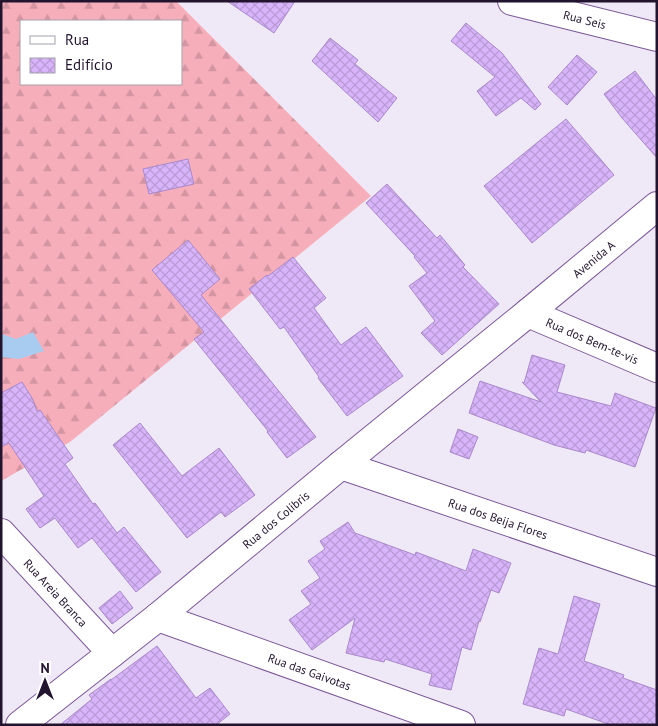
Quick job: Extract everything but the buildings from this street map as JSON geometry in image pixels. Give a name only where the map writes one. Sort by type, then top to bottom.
[{"type":"street","name":"Rua Seis","points":[[512,1],[657,37]]},
{"type":"street","name":"Avenida A","points":[[528,313],[657,206]]},
{"type":"street","name":"Rua dos Bem-te-vis","points":[[528,313],[657,368]]},
{"type":"street","name":"Rua dos Colibris","points":[[20,725],[158,617],[528,313]]},
{"type":"street","name":"Rua dos Beija Flores","points":[[342,464],[657,572]]},
{"type":"street","name":"Rua Areia Branca","points":[[1,533],[112,653]]},
{"type":"street","name":"Rua das Gaivotas","points":[[158,617],[461,725]]},
{"type":"green space","points":[[1,1],[176,1],[371,196],[70,442],[1,481]]},
{"type":"water","points":[[33,332],[44,351],[19,359],[1,357],[2,334],[16,339]]}]
